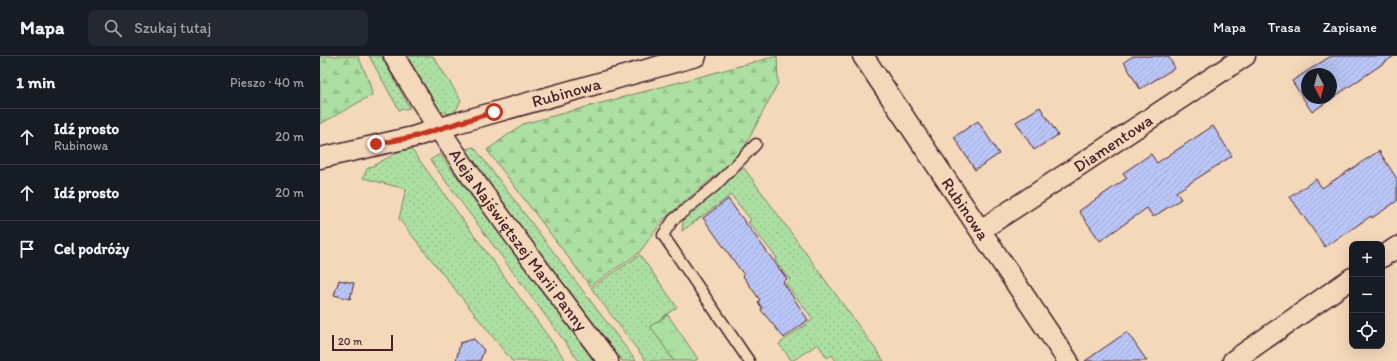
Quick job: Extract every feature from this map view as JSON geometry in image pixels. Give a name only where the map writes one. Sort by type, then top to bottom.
[{"type":"street","name":"Aleja Najświętszej Marii Panny","points":[[394,56],[438,129],[608,361]]},
{"type":"street","name":"Rubinowa","points":[[320,158],[413,137],[696,56]]},
{"type":"street","name":"Rubinowa","points":[[863,56],[1068,361]]},
{"type":"street","name":"Diamentowa","points":[[981,230],[1245,56]]},
{"type":"street","points":[[1385,255],[1397,247]]},
{"type":"street","points":[[1233,361],[1349,280]]},
{"type":"lane","points":[[749,361],[663,235],[673,220],[715,186],[756,144]]},
{"type":"green space","points":[[320,56],[358,56],[369,81],[372,95],[320,124]]},
{"type":"green space","points":[[369,56],[381,56],[410,108],[399,110]]},
{"type":"green space","points":[[407,56],[433,56],[461,100],[454,115],[440,111]]},
{"type":"green space","points":[[777,56],[778,83],[741,154],[664,219],[639,253],[590,286],[487,150],[523,124]]},
{"type":"green space","points":[[409,146],[566,361],[512,361],[399,219],[406,189],[363,178],[367,169]]},
{"type":"green space","points":[[474,147],[636,361],[622,361],[468,156],[465,149]]},
{"type":"green space","points":[[440,154],[594,361],[579,361],[430,160]]},
{"type":"green space","points":[[744,168],[884,361],[836,361],[832,355],[827,358],[818,344],[792,361],[779,344],[813,319],[786,284],[790,280],[775,260],[777,258],[748,222],[751,220],[731,195],[682,231],[684,216]]},
{"type":"green space","points":[[640,255],[677,307],[651,326],[674,361],[646,361],[591,288]]},
{"type":"green space","points":[[668,315],[698,359],[694,361],[674,361],[650,326]]},
{"type":"building","points":[[1133,56],[1168,56],[1175,68],[1140,89],[1124,62]]},
{"type":"building","points":[[1331,56],[1394,56],[1337,95],[1337,68],[1312,68]]},
{"type":"building","points":[[1301,75],[1301,95],[1292,81]]},
{"type":"building","points":[[1307,104],[1324,104],[1312,112]]},
{"type":"building","points":[[1040,107],[1058,135],[1034,150],[1016,122]]},
{"type":"building","points":[[978,121],[999,154],[975,170],[954,137]]},
{"type":"building","points":[[1213,126],[1232,156],[1176,192],[1181,199],[1153,217],[1147,208],[1100,241],[1079,211],[1127,178],[1123,173],[1151,154],[1157,163]]},
{"type":"building","points":[[1379,151],[1397,179],[1397,201],[1372,218],[1371,216],[1325,247],[1290,197],[1316,179],[1322,188]]},
{"type":"building","points":[[728,199],[787,279],[783,282],[808,320],[784,338],[761,310],[762,308],[758,302],[760,300],[703,218]]},
{"type":"building","points":[[339,280],[354,283],[350,299],[334,295]]},
{"type":"building","points":[[1127,332],[1147,361],[1085,361]]},
{"type":"building","points":[[474,339],[484,350],[480,361],[456,361],[460,343]]},
{"type":"route","points":[[376,144],[413,137],[494,112]]}]
